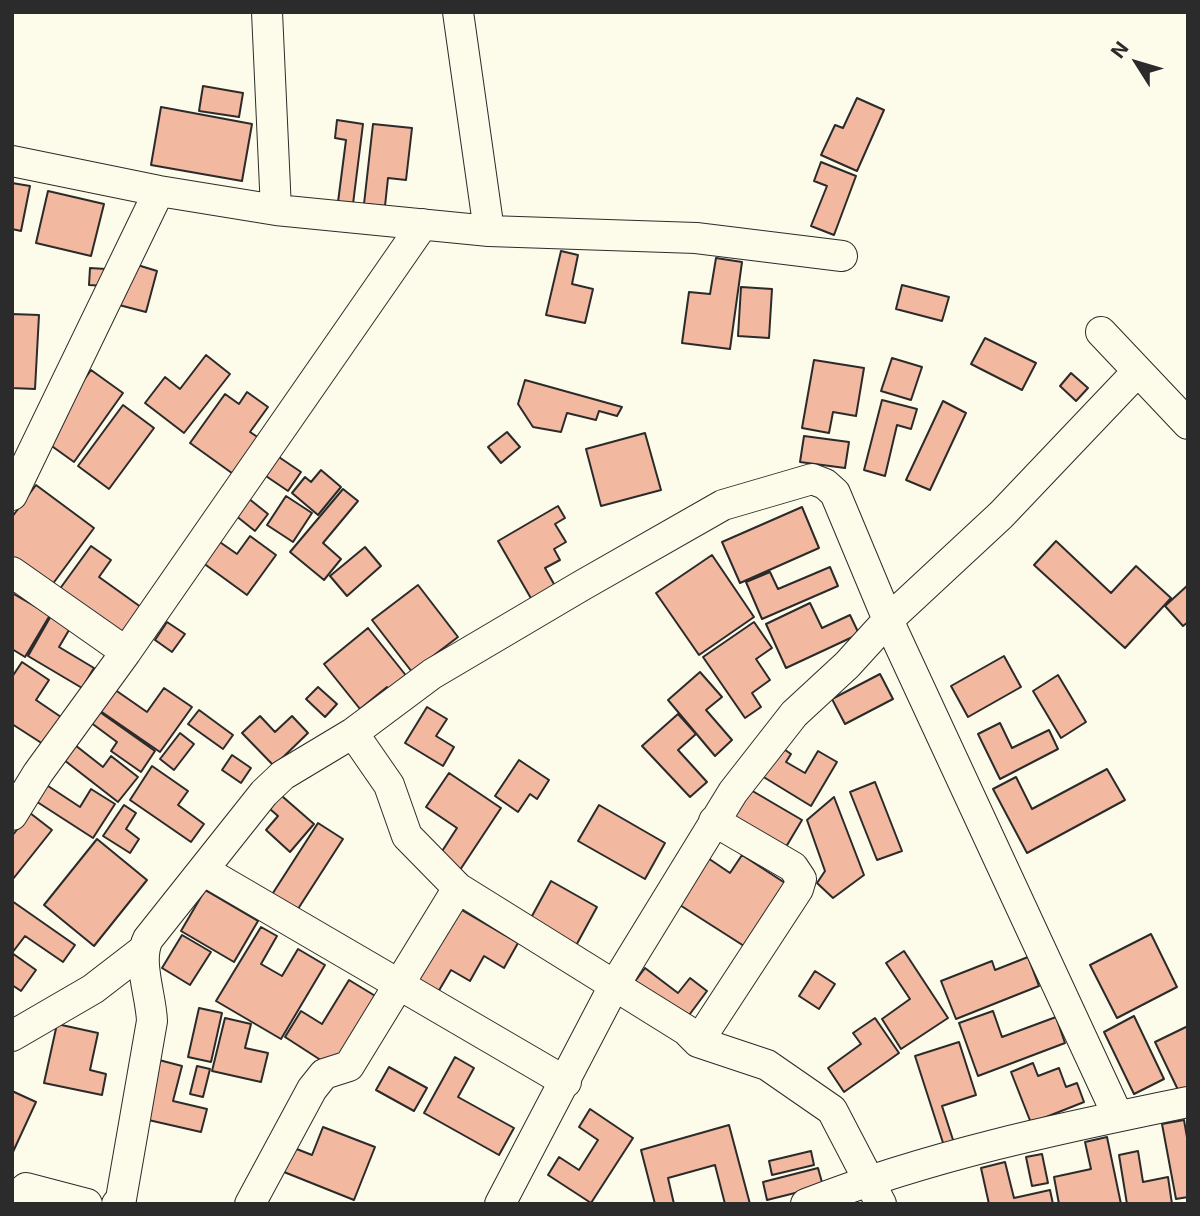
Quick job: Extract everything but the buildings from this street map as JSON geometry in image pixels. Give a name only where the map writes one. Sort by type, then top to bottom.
[{"type":"street","points":[[267,12],[276,210]]},
{"type":"street","points":[[458,12],[489,231]]},
{"type":"street","points":[[12,161],[159,191],[276,210],[489,231],[696,238],[842,256]]},
{"type":"street","points":[[12,495],[159,191]]},
{"type":"street","points":[[12,815],[38,773],[126,652],[424,223]]},
{"type":"street","points":[[1101,332],[1188,424]]},
{"type":"street","points":[[500,1204],[614,986],[714,821],[794,714],[848,665],[888,620],[1001,514],[1137,372]]},
{"type":"street","points":[[12,1035],[93,989],[141,952],[148,939],[264,793],[283,775],[353,733],[432,674],[723,505],[812,479],[825,484],[835,494],[888,620],[1117,1114]]},
{"type":"street","points":[[12,572],[126,652]]},
{"type":"street","points":[[353,733],[389,785],[407,836],[458,888],[686,1030],[698,1042],[767,1065],[832,1110],[874,1192]]},
{"type":"street","points":[[698,1042],[798,889],[801,879],[793,867],[714,821]]},
{"type":"street","points":[[203,870],[566,1082]]},
{"type":"street","points":[[250,1204],[312,1088],[324,1074],[349,1066],[458,888]]},
{"type":"street","points":[[117,1204],[121,1199],[152,1021],[151,995],[141,952]]},
{"type":"street","points":[[806,1204],[874,1192],[1117,1114],[1188,1102]]},
{"type":"street","points":[[16,1204],[18,1195],[26,1188],[87,1204]]}]
